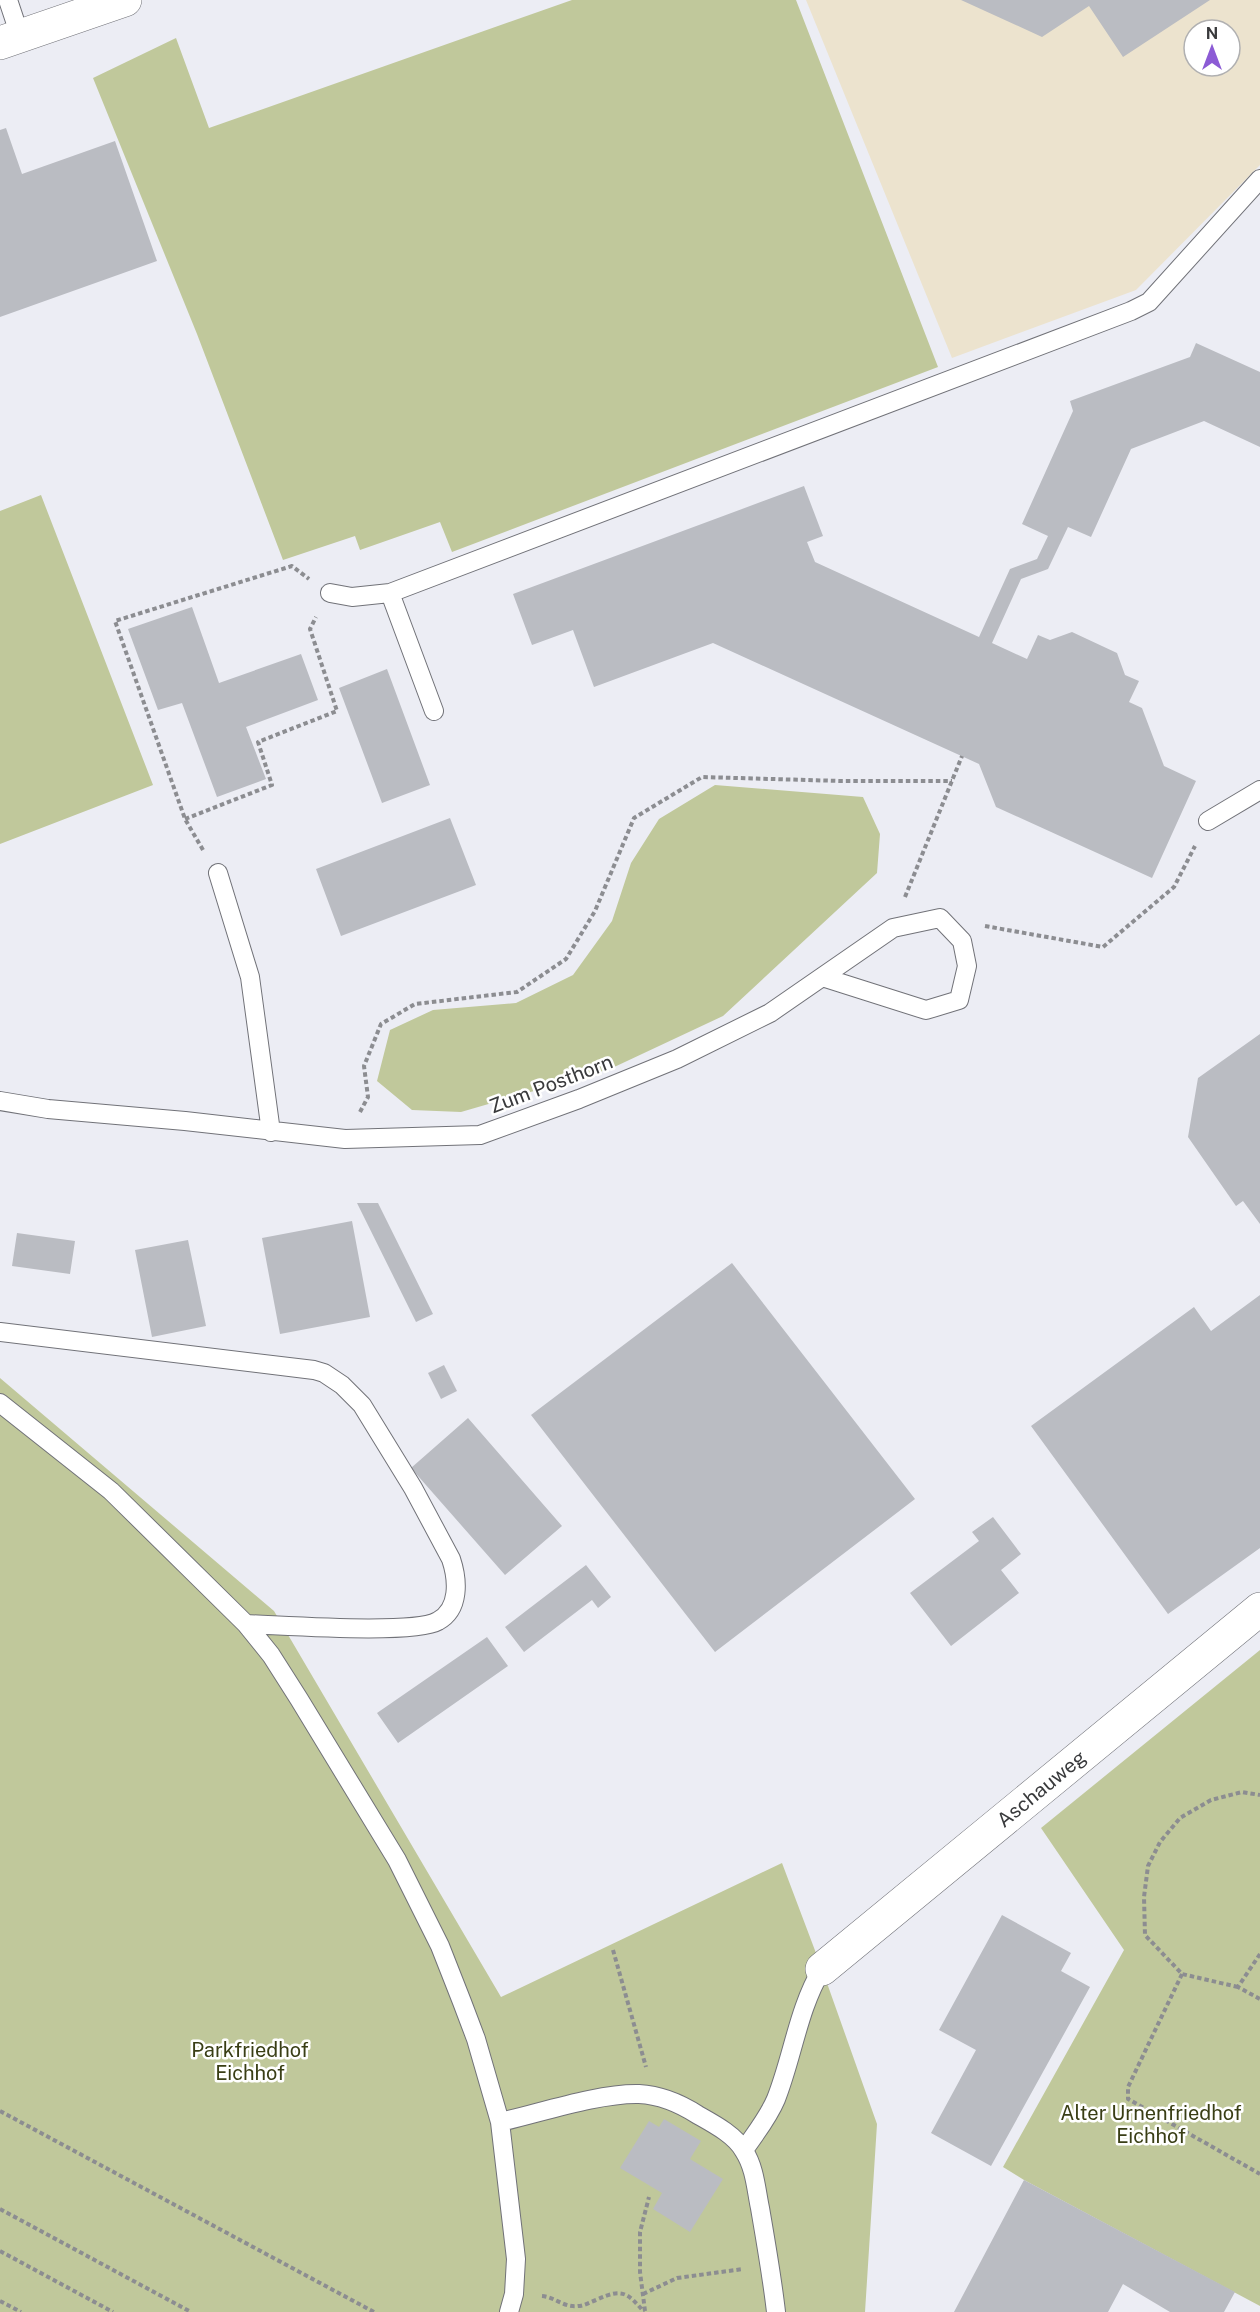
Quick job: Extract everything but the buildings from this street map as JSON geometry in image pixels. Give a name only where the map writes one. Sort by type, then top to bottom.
[{"type":"street","points":[[10,40],[125,0]]},
{"type":"street","name":"Aschauweg","points":[[822,1969],[1260,1609]]},
{"type":"lane","points":[[8,0],[10,40]]},
{"type":"lane","points":[[330,593],[352,597],[390,593],[1131,311],[1149,302],[1260,179]]},
{"type":"lane","points":[[390,593],[434,711]]},
{"type":"lane","points":[[1208,821],[1260,790]]},
{"type":"lane","points":[[218,873],[250,977],[271,1132]]},
{"type":"lane","points":[[822,977],[926,1010],[959,1000],[967,966],[962,941],[940,918]]},
{"type":"lane","name":"Zum Posthorn","points":[[0,1101],[48,1109],[185,1121],[345,1139],[480,1135],[579,1100],[677,1059],[770,1013],[893,928],[940,918]]},
{"type":"lane","points":[[0,1332],[314,1370],[324,1373],[342,1385],[362,1405],[413,1488],[451,1559],[455,1570],[454,1602],[447,1614],[437,1622],[404,1628],[246,1624]]},
{"type":"lane","points":[[0,1403],[111,1491],[246,1624],[271,1655],[348,1776],[415,1895],[440,1946],[473,2030],[500,2122],[516,2259],[514,2294],[509,2312]]},
{"type":"lane","points":[[744,2150],[775,2101],[804,2006],[822,1969]]},
{"type":"lane","points":[[500,2122],[600,2098],[637,2094],[655,2096],[691,2110],[732,2138],[744,2150],[753,2171],[771,2267],[776,2312]]},
{"type":"path","points":[[185,819],[272,785],[258,742],[338,711],[310,629],[330,593],[292,566],[115,621],[185,819],[218,873]]},
{"type":"path","points":[[893,928],[962,756]]},
{"type":"path","points":[[345,1139],[368,1097],[364,1066],[381,1024],[415,1004],[517,993],[566,959],[595,910],[634,818],[702,777],[952,781]]},
{"type":"path","points":[[940,918],[1103,947],[1174,887],[1208,821]]},
{"type":"path","points":[[1260,1795],[1242,1792],[1211,1800],[1180,1818],[1160,1842],[1148,1866],[1144,1897],[1145,1935],[1182,1974],[1239,1987],[1260,1999]]},
{"type":"path","points":[[613,1950],[655,2096]]},
{"type":"path","points":[[1239,1987],[1260,1954]]},
{"type":"path","points":[[1182,1974],[1128,2088],[1128,2098],[1135,2105],[1260,2174]]},
{"type":"path","points":[[0,2111],[374,2312]]},
{"type":"path","points":[[644,2312],[640,2232],[649,2197]]},
{"type":"path","points":[[0,2209],[190,2312]]},
{"type":"path","points":[[0,2251],[113,2312]]},
{"type":"path","points":[[643,2294],[677,2278],[771,2267]]},
{"type":"path","points":[[514,2294],[548,2297],[568,2306],[581,2306],[619,2292],[630,2296],[644,2312]]},
{"type":"path","points":[[0,2301],[21,2312]]},
{"type":"shaded area","points":[[806,0],[1260,0],[1260,165],[1136,290],[952,358]]},
{"type":"green space","points":[[572,0],[796,0],[938,367],[452,552],[440,522],[360,550],[355,536],[283,560],[197,334],[93,78],[176,38],[209,128]]},
{"type":"green space","points":[[41,495],[153,785],[0,844],[0,511]]},
{"type":"green space","points":[[715,785],[863,797],[880,834],[877,873],[723,1016],[610,1069],[461,1112],[412,1110],[377,1081],[390,1030],[433,1010],[516,1003],[573,975],[612,921],[631,863],[659,819]]},
{"type":"green space","name":"Parkfriedhof Eichhof","points":[[0,1378],[274,1611],[501,1997],[782,1863],[877,2124],[865,2312],[0,2312]]},
{"type":"green space","name":"Alter Urnenfriedhof Eichhof","points":[[1260,1650],[1260,2306],[1003,2167],[1124,1950],[1041,1828]]}]
